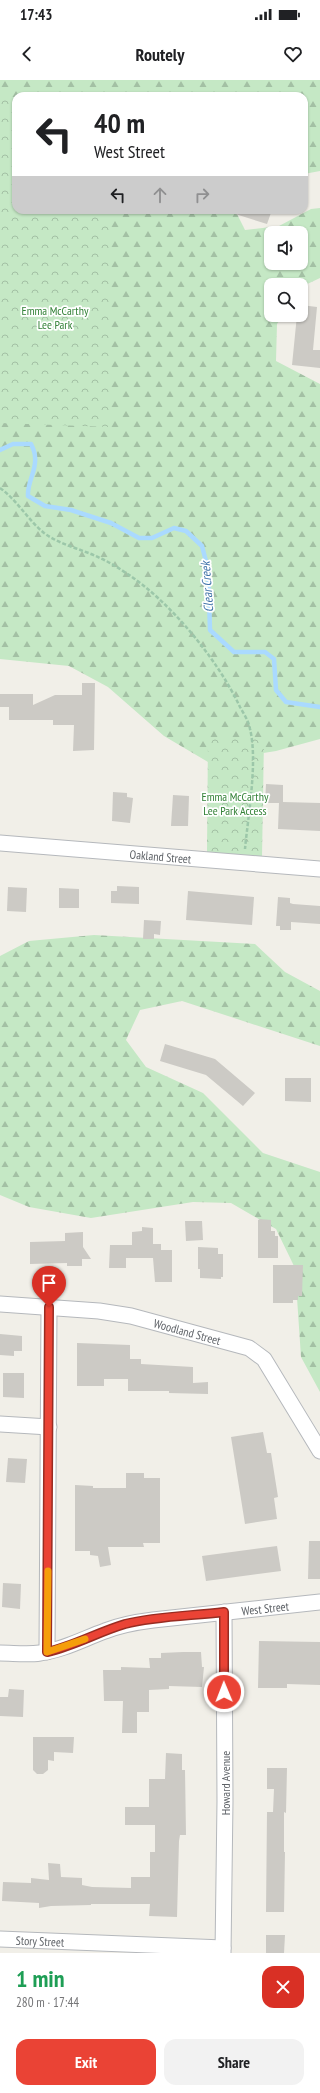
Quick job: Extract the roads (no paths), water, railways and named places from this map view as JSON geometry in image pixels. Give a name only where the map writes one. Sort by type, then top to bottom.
[{"type":"street","name":"Oakland Street","points":[[0,843],[320,869]]},
{"type":"street","name":"Woodland Street","points":[[0,1304],[99,1311],[131,1316],[189,1330],[249,1348],[264,1359],[320,1451]]},
{"type":"street","points":[[47,1652],[49,1307]]},
{"type":"street","points":[[0,1424],[49,1427]]},
{"type":"street","name":"West Street","points":[[0,1653],[32,1654],[47,1652],[70,1646],[106,1630],[127,1624],[320,1602]]},
{"type":"street","name":"Howard Avenue","points":[[223,1950],[225,1801],[224,1612]]},
{"type":"street","name":"Story Street","points":[[0,1939],[223,1950]]},
{"type":"waterway","name":"Clear Creek","points":[[0,450],[13,444],[31,444],[35,454],[35,462],[28,496],[45,506],[71,510],[111,523],[139,538],[152,538],[174,528],[186,531],[202,546],[208,569],[210,630],[234,652],[265,652],[274,659],[276,690],[286,702],[320,707]]},
{"type":"park label","name":"Emma McCarthy Lee Park","points":[[55,317]]},
{"type":"park label","name":"Emma McCarthy Lee Park Access","points":[[235,803]]}]
